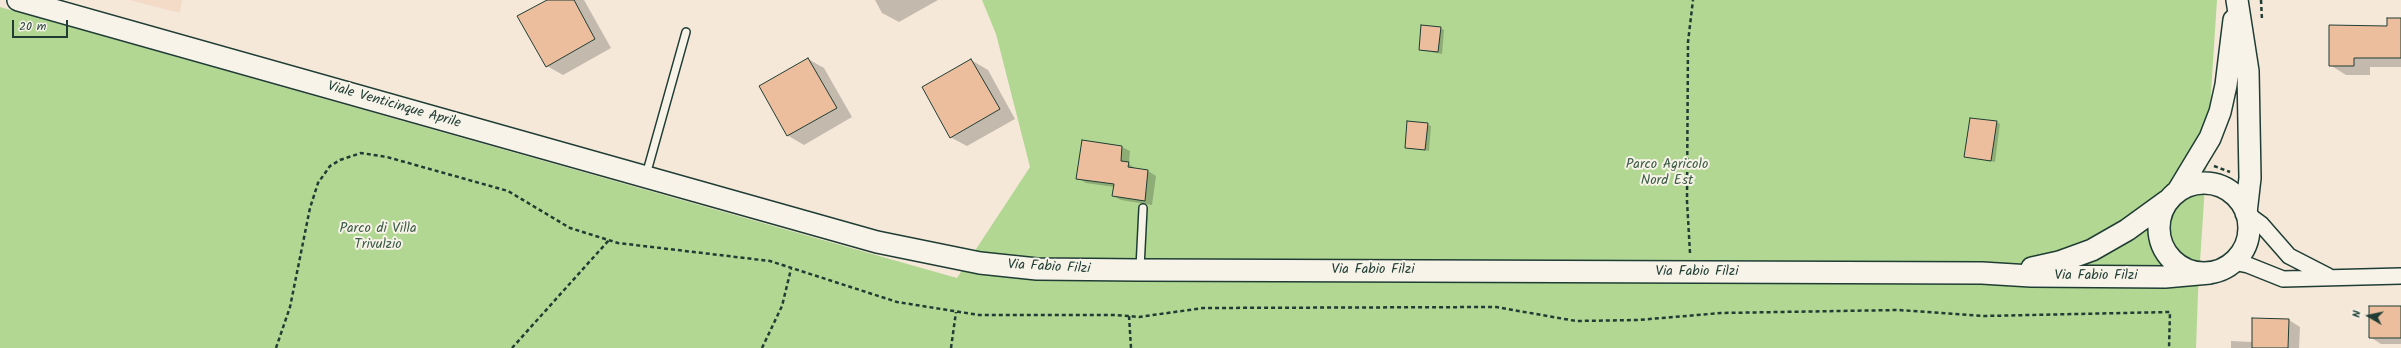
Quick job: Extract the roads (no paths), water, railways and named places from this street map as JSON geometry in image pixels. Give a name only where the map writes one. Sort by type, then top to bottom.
[{"type":"street","name":"Viale Venticinque Aprile","points":[[18,0],[52,4],[770,212]]},
{"type":"street","points":[[2236,0],[2248,71],[2250,178],[2246,213],[2248,226],[2247,239],[2240,254],[2233,262],[2223,269],[2210,273],[2197,273],[2184,269],[2174,262],[2165,251],[2159,229],[2162,213],[2198,161],[2210,138],[2226,85],[2236,0]]},
{"type":"street","points":[[2174,196],[2197,184],[2216,185],[2234,195],[2246,213],[2261,224],[2289,256],[2329,276]]},
{"type":"street","name":"Via Fabio Filzi","points":[[1982,273],[2040,267],[2076,256],[2109,241],[2174,196]]},
{"type":"street","name":"Via Fabio Filzi","points":[[770,212],[896,247],[980,263],[1037,269],[1982,273],[2032,276],[2165,277],[2210,273]]},
{"type":"street","points":[[2233,262],[2248,264],[2283,279],[2329,276],[2401,276]]},
{"type":"lane","points":[[646,177],[686,32]]},
{"type":"lane","points":[[1140,270],[1143,208]]},
{"type":"park label","name":"Parco Agricolo Nord Est","points":[[1667,174]]},
{"type":"park label","name":"Parco di Villa Trivulzio","points":[[378,238]]}]
